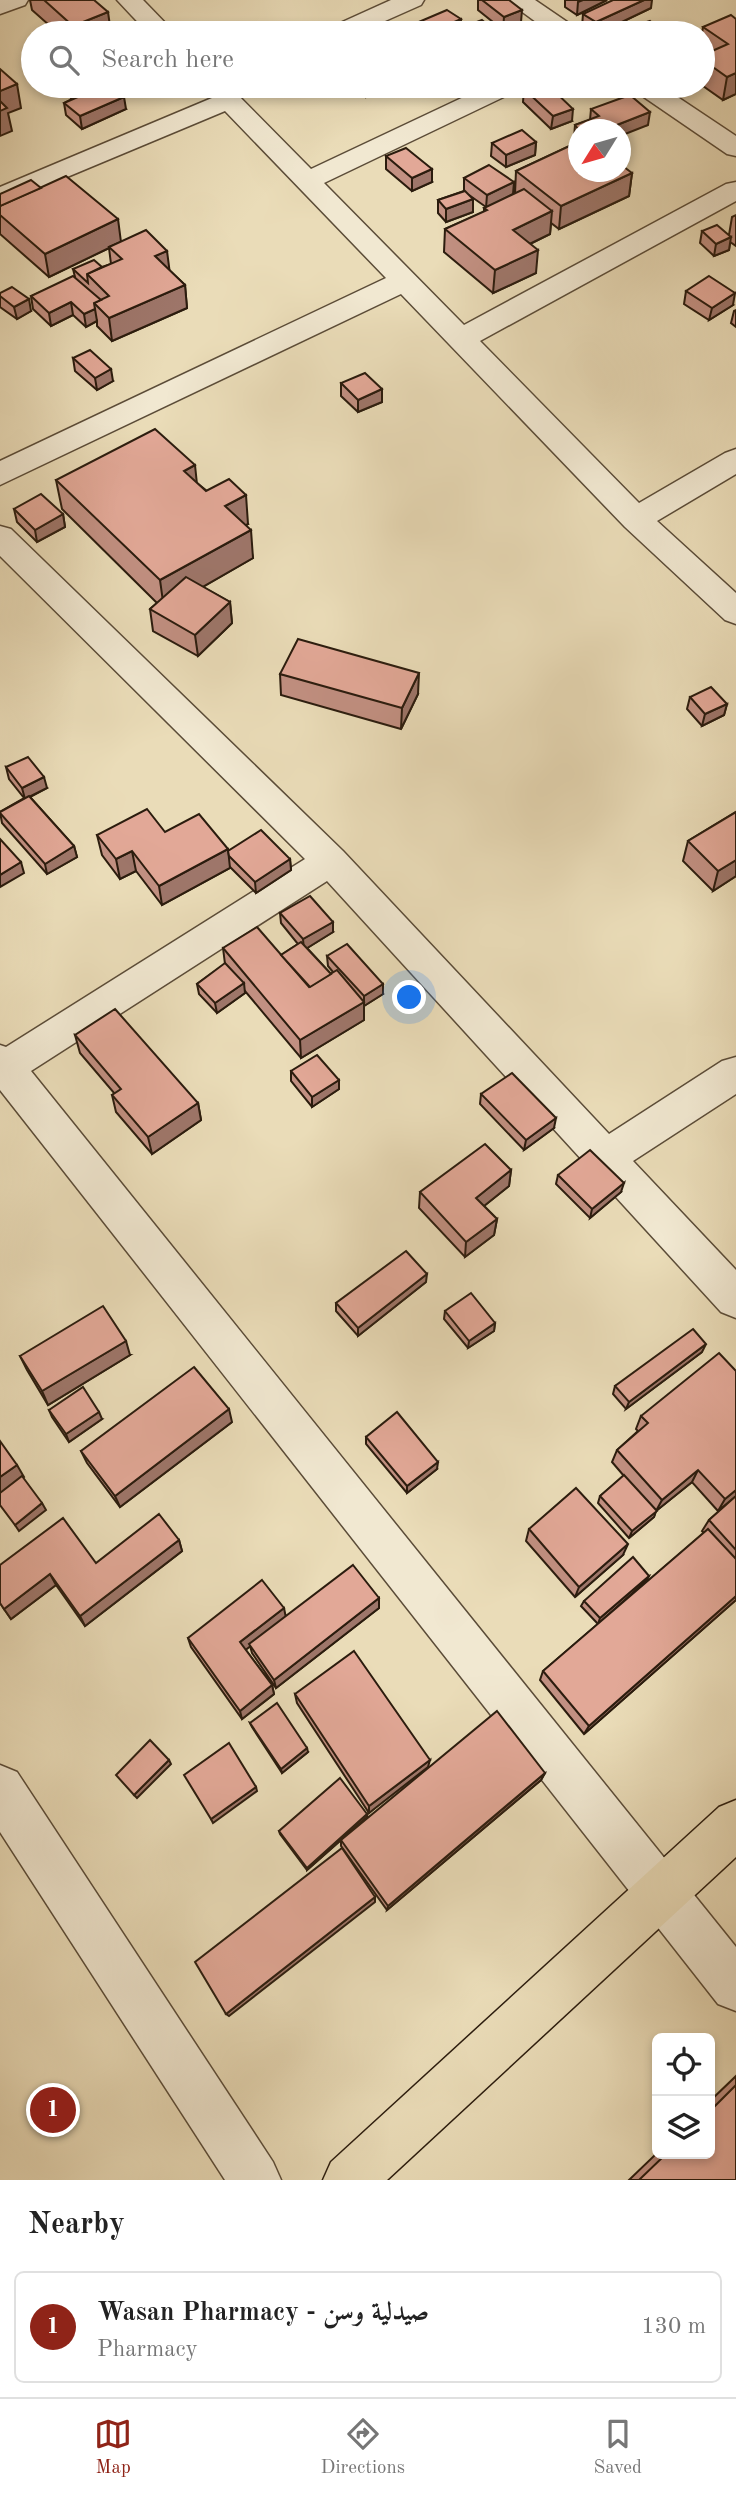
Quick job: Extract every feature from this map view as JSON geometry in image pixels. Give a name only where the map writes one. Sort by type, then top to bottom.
[{"type":"main road","points":[[349,2180],[736,1824]]},
{"type":"street","points":[[0,7],[16,0]]},
{"type":"street","points":[[129,0],[150,21]]},
{"type":"street","points":[[365,21],[412,0]]},
{"type":"street","points":[[518,0],[549,21]]},
{"type":"street","points":[[0,197],[204,98]]},
{"type":"street","points":[[228,98],[636,519],[736,612]]},
{"type":"street","points":[[306,181],[482,98]]},
{"type":"street","points":[[662,98],[736,148]]},
{"type":"street","points":[[462,338],[736,190]]},
{"type":"street","points":[[0,474],[406,280]]},
{"type":"street","points":[[636,519],[736,460]]},
{"type":"street","points":[[0,537],[330,861],[736,1299]]},
{"type":"street","points":[[330,861],[2,1066],[736,1986]]},
{"type":"street","points":[[606,1158],[736,1073]]},
{"type":"street","points":[[0,1788],[255,2180]]},
{"type":"building","points":[[44,0],[94,0],[108,12],[86,21],[67,21]]},
{"type":"building","points":[[482,0],[509,0],[522,10],[504,17]]},
{"type":"building","points":[[613,0],[644,0],[598,21],[583,14]]},
{"type":"building","points":[[447,10],[461,19],[457,21],[421,21]]},
{"type":"building","points":[[731,15],[736,19],[736,73],[727,77],[715,68],[715,50],[728,44],[715,35],[715,22]]},
{"type":"building","points":[[0,69],[17,84],[0,91]]},
{"type":"building","points":[[75,98],[122,98],[80,116],[64,103]]},
{"type":"building","points":[[534,98],[562,98],[573,109],[553,116]]},
{"type":"building","points":[[622,98],[634,98],[650,112],[631,119],[591,119],[599,116],[591,109]]},
{"type":"building","points":[[0,101],[7,108],[0,111]]},
{"type":"building","points":[[522,130],[536,142],[506,155],[492,143]]},
{"type":"building","points":[[568,147],[568,182],[613,182],[561,206],[516,171]]},
{"type":"building","points":[[406,148],[432,169],[412,178],[386,156]]},
{"type":"building","points":[[489,165],[514,182],[487,195],[464,178]]},
{"type":"building","points":[[66,176],[118,219],[45,254],[0,215],[0,206]]},
{"type":"building","points":[[31,180],[41,188],[0,206],[0,194]]},
{"type":"building","points":[[524,189],[552,211],[513,230],[538,250],[495,270],[445,229],[487,210],[484,208]]},
{"type":"building","points":[[465,191],[473,199],[446,209],[438,200]]},
{"type":"building","points":[[717,225],[731,237],[716,244],[702,231]]},
{"type":"building","points":[[146,230],[167,251],[155,256],[185,285],[109,318],[94,303],[109,296],[87,274],[122,259],[109,247]]},
{"type":"building","points":[[94,260],[102,267],[87,274],[88,283],[73,269]]},
{"type":"building","points":[[73,276],[101,300],[94,303],[95,309],[84,314],[71,302],[49,313],[31,296]]},
{"type":"building","points":[[709,276],[735,293],[712,308],[686,291]]},
{"type":"building","points":[[12,287],[29,299],[14,307],[0,296],[0,293]]},
{"type":"building","points":[[90,350],[111,369],[95,378],[73,358]]},
{"type":"building","points":[[365,373],[382,389],[358,400],[341,383]]},
{"type":"building","points":[[155,429],[195,465],[184,471],[206,491],[229,479],[246,495],[225,506],[251,530],[160,580],[56,480]]},
{"type":"building","points":[[41,494],[63,514],[35,530],[14,509]]},
{"type":"building","points":[[186,577],[230,602],[195,635],[150,609]]},
{"type":"building","points":[[298,639],[419,673],[402,708],[280,674]]},
{"type":"building","points":[[711,687],[727,704],[705,714],[690,697]]},
{"type":"building","points":[[28,757],[44,777],[22,788],[6,767]]},
{"type":"building","points":[[29,796],[74,846],[45,864],[0,813]]},
{"type":"building","points":[[147,809],[165,832],[199,814],[228,849],[159,886],[132,851],[116,859],[97,835]]},
{"type":"building","points":[[736,812],[736,860],[718,871],[688,841]]},
{"type":"building","points":[[261,830],[290,859],[255,882],[229,856],[228,851]]},
{"type":"building","points":[[0,839],[21,862],[0,875]]},
{"type":"building","points":[[310,896],[333,922],[303,939],[280,913]]},
{"type":"building","points":[[257,927],[309,987],[337,970],[364,1002],[300,1040],[223,948]]},
{"type":"building","points":[[301,942],[331,974],[310,987],[281,955]]},
{"type":"building","points":[[347,944],[383,984],[364,996],[327,956]]},
{"type":"building","points":[[225,963],[244,983],[215,1003],[197,984]]},
{"type":"building","points":[[115,1009],[198,1103],[148,1137],[112,1095],[121,1089],[75,1035]]},
{"type":"building","points":[[317,1055],[339,1080],[312,1097],[291,1071]]},
{"type":"building","points":[[512,1073],[556,1118],[526,1140],[481,1094]]},
{"type":"building","points":[[485,1144],[511,1170],[476,1198],[497,1219],[466,1242],[420,1192]]},
{"type":"building","points":[[590,1150],[624,1183],[592,1209],[558,1175]]},
{"type":"building","points":[[406,1251],[427,1274],[358,1328],[336,1303]]},
{"type":"building","points":[[471,1293],[495,1323],[469,1341],[445,1311]]},
{"type":"building","points":[[103,1306],[126,1341],[42,1391],[20,1356]]},
{"type":"building","points":[[693,1329],[706,1344],[629,1402],[615,1386]]},
{"type":"building","points":[[719,1353],[736,1371],[736,1490],[725,1499],[698,1470],[662,1500],[617,1450],[648,1423],[641,1416]]},
{"type":"building","points":[[194,1367],[229,1409],[115,1496],[81,1451]]},
{"type":"building","points":[[83,1387],[99,1412],[66,1434],[49,1410]]},
{"type":"building","points":[[397,1412],[438,1462],[407,1486],[366,1437]]},
{"type":"building","points":[[0,1441],[17,1465],[0,1477]]},
{"type":"building","points":[[624,1475],[657,1511],[632,1531],[600,1496]]},
{"type":"building","points":[[22,1476],[42,1503],[15,1525],[0,1505],[0,1493]]},
{"type":"building","points":[[576,1488],[628,1544],[579,1587],[529,1529]]},
{"type":"building","points":[[736,1496],[736,1550],[709,1520]]},
{"type":"building","points":[[159,1514],[179,1540],[80,1616],[50,1574],[4,1609],[0,1603],[0,1565],[63,1518],[96,1563]]},
{"type":"building","points":[[708,1529],[736,1559],[736,1596],[589,1726],[543,1671]]},
{"type":"building","points":[[633,1557],[649,1576],[600,1618],[584,1601]]},
{"type":"building","points":[[353,1565],[379,1598],[274,1680],[249,1644]]},
{"type":"building","points":[[262,1580],[284,1608],[240,1642],[272,1685],[240,1711],[188,1638]]},
{"type":"building","points":[[354,1651],[430,1760],[369,1806],[295,1694]]},
{"type":"building","points":[[277,1703],[307,1748],[281,1769],[250,1723]]},
{"type":"building","points":[[497,1711],[545,1773],[388,1906],[341,1840]]},
{"type":"building","points":[[150,1740],[169,1760],[134,1795],[116,1775]]},
{"type":"building","points":[[229,1743],[256,1787],[211,1819],[184,1775]]},
{"type":"building","points":[[340,1778],[367,1814],[307,1868],[279,1831]]},
{"type":"building","points":[[342,1848],[375,1897],[226,2014],[195,1962]]},
{"type":"building","points":[[736,2085],[736,2180],[639,2180],[661,2159],[715,2159],[715,2106]]},
{"type":"place","name":"Wasan Pharmacy - صيدلية وسن","points":[[53,2110]]}]
